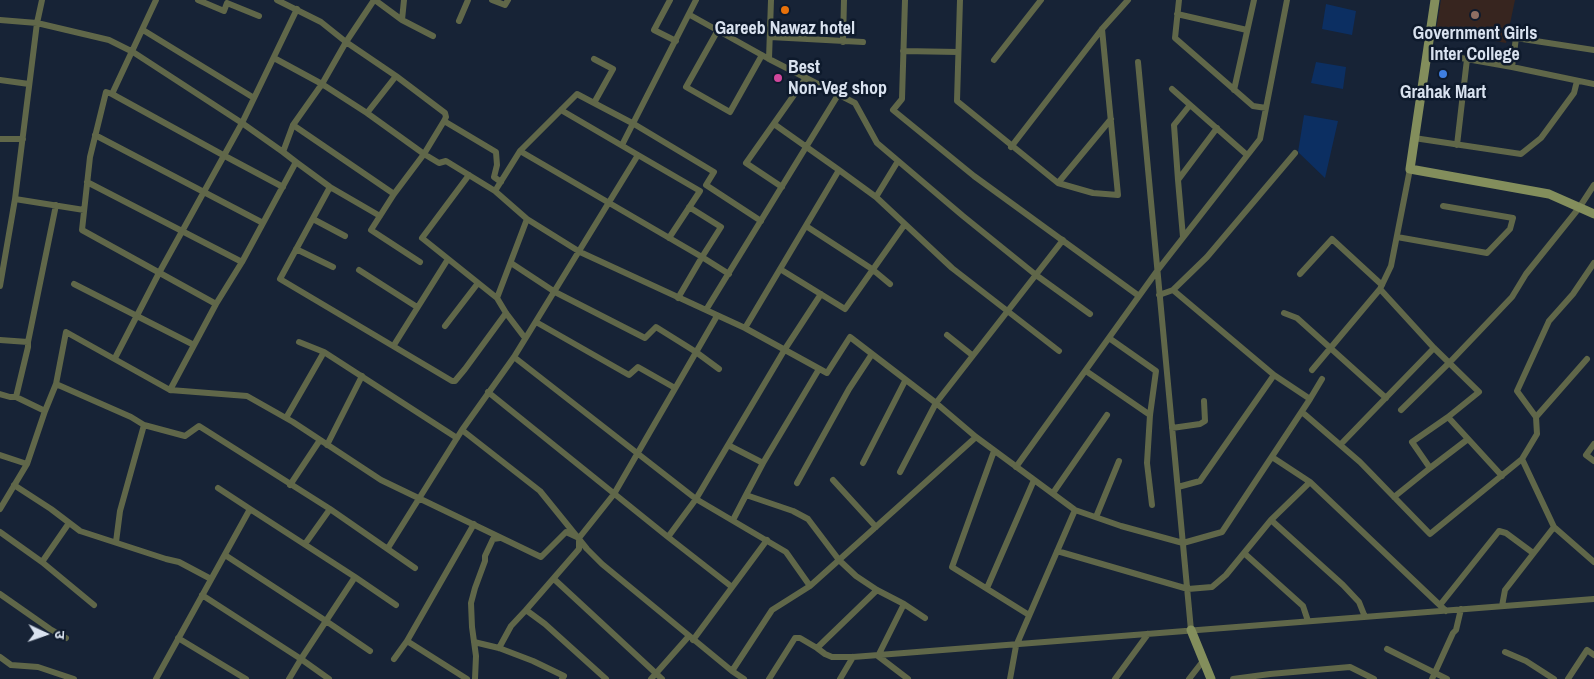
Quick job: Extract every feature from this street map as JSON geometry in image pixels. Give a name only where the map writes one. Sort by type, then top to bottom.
[{"type":"street","points":[[0,286],[2,253],[15,199],[37,23],[42,0]]},
{"type":"street","points":[[112,94],[156,0]]},
{"type":"street","points":[[198,0],[224,11],[227,3],[259,16]]},
{"type":"street","points":[[276,0],[321,22],[445,113],[444,121],[424,154],[394,194],[371,230],[420,262]]},
{"type":"street","points":[[282,152],[293,125],[322,84],[346,42],[374,0],[402,20],[433,36]]},
{"type":"street","points":[[402,20],[404,0]]},
{"type":"street","points":[[460,21],[468,0]]},
{"type":"street","points":[[492,0],[505,5],[508,0]]},
{"type":"street","points":[[670,0],[654,30],[676,41]]},
{"type":"street","points":[[622,145],[696,0]]},
{"type":"street","points":[[770,60],[771,0]]},
{"type":"street","points":[[843,42],[844,0]]},
{"type":"street","points":[[905,0],[902,99],[893,110],[974,176],[1139,296]]},
{"type":"street","points":[[960,0],[957,101],[1011,147],[1058,183],[1093,193],[1118,195],[1102,29]]},
{"type":"street","points":[[994,60],[1042,0]]},
{"type":"street","points":[[1011,147],[1102,29],[1128,0]]},
{"type":"street","points":[[1179,0],[1175,38],[1253,106],[1266,108]]},
{"type":"street","points":[[1234,90],[1254,0]]},
{"type":"street","points":[[1016,467],[1157,271],[1260,138],[1287,0]]},
{"type":"street","points":[[1312,370],[1381,287],[1391,266],[1410,169],[1435,0]]},
{"type":"street","points":[[115,358],[159,273],[242,122],[297,9]]},
{"type":"street","points":[[1177,14],[1247,30]]},
{"type":"street","points":[[690,15],[770,60],[855,104],[877,143],[1036,275],[1090,314]]},
{"type":"street","points":[[0,20],[37,23],[110,40],[242,122],[330,186],[380,216]]},
{"type":"street","points":[[143,30],[254,98]]},
{"type":"street","points":[[718,30],[686,87],[730,112],[762,55]]},
{"type":"street","points":[[770,37],[863,42]]},
{"type":"street","points":[[1512,67],[1516,38],[1594,50]]},
{"type":"street","points":[[903,51],[958,52]]},
{"type":"street","points":[[1427,52],[1594,84]]},
{"type":"street","points":[[274,58],[322,84],[439,163],[446,161],[496,191],[527,219],[580,252],[745,328],[827,373],[850,337],[936,403],[994,451],[1075,510],[1096,517],[1183,543],[1222,532],[1302,412],[1322,378]]},
{"type":"street","points":[[594,59],[613,70],[594,103]]},
{"type":"street","points":[[1456,145],[1467,59]]},
{"type":"street","points":[[1138,62],[1191,630],[1211,679]]},
{"type":"street","points":[[367,113],[396,76]]},
{"type":"street","points":[[782,187],[746,163],[806,78]]},
{"type":"street","points":[[0,80],[30,84]]},
{"type":"street","points":[[1414,138],[1521,154],[1541,138],[1574,93],[1577,81]]},
{"type":"street","points":[[1172,89],[1247,155]]},
{"type":"street","points":[[216,304],[82,230],[90,157],[106,92],[283,186]]},
{"type":"street","points":[[496,191],[520,151],[576,94],[634,124],[714,172],[669,238]]},
{"type":"street","points":[[706,310],[838,95]]},
{"type":"street","points":[[1183,237],[1174,125],[1190,105]]},
{"type":"street","points":[[561,110],[700,191]]},
{"type":"street","points":[[1058,183],[1111,119]]},
{"type":"street","points":[[444,121],[496,152],[497,165],[494,177],[501,182]]},
{"type":"street","points":[[774,124],[876,197],[952,268],[1059,351]]},
{"type":"street","points":[[293,125],[394,194]]},
{"type":"street","points":[[1178,180],[1217,128]]},
{"type":"street","points":[[95,135],[263,223]]},
{"type":"street","points":[[0,139],[23,139]]},
{"type":"street","points":[[520,151],[729,274]]},
{"type":"street","points":[[1159,295],[1173,290],[1207,257],[1295,153]]},
{"type":"street","points":[[388,548],[462,430],[514,357],[638,155]]},
{"type":"street","points":[[876,197],[898,161]]},
{"type":"street","points":[[170,390],[296,162]]},
{"type":"street","points":[[1410,169],[1549,194],[1594,214]]},
{"type":"street","points":[[745,328],[839,170]]},
{"type":"street","points":[[469,175],[422,238],[497,298],[525,338]]},
{"type":"street","points":[[88,182],[242,262]]},
{"type":"street","points":[[706,184],[761,222]]},
{"type":"street","points":[[330,186],[280,279],[452,380],[455,380],[506,313]]},
{"type":"street","points":[[1400,410],[1450,362],[1512,297],[1526,274],[1579,208],[1594,186]]},
{"type":"street","points":[[15,199],[84,210]]},
{"type":"street","points":[[16,397],[28,347],[56,205]]},
{"type":"street","points":[[1397,237],[1487,253],[1510,229],[1513,218],[1443,206]]},
{"type":"street","points":[[678,298],[721,227],[689,207]]},
{"type":"street","points":[[313,219],[345,236]]},
{"type":"street","points":[[497,298],[527,219]]},
{"type":"street","points":[[780,269],[845,309],[904,224]]},
{"type":"street","points":[[806,226],[872,269],[890,284]]},
{"type":"street","points":[[1300,274],[1332,239],[1381,287],[1434,348],[1479,392],[1412,442],[1430,468]]},
{"type":"street","points":[[900,472],[936,403],[1063,240]]},
{"type":"street","points":[[296,249],[333,267]]},
{"type":"street","points":[[394,345],[448,259]]},
{"type":"street","points":[[511,263],[555,292],[645,338],[656,327],[719,369]]},
{"type":"street","points":[[1302,412],[1341,444],[1430,534],[1522,459],[1537,434],[1536,417],[1517,391],[1549,321],[1573,294],[1594,263]]},
{"type":"street","points":[[359,270],[417,306]]},
{"type":"street","points":[[445,326],[478,283]]},
{"type":"street","points":[[74,284],[194,345]]},
{"type":"street","points":[[1173,290],[1274,375],[1310,399]]},
{"type":"street","points":[[668,537],[696,499],[785,349],[821,294]]},
{"type":"street","points":[[1284,313],[1297,318],[1386,398]]},
{"type":"street","points":[[499,648],[510,626],[579,549],[579,538],[614,494],[717,316]]},
{"type":"street","points":[[536,322],[629,375],[638,367],[675,388]]},
{"type":"street","points":[[0,508],[27,464],[56,384],[66,332],[170,390],[247,396],[286,418],[381,480],[419,500],[474,524],[541,557],[566,532],[579,538]]},
{"type":"street","points":[[947,335],[972,355]]},
{"type":"street","points":[[1108,338],[1156,371],[1150,415],[1147,463],[1152,505]]},
{"type":"street","points":[[0,340],[28,342]]},
{"type":"street","points":[[299,342],[324,352],[457,438]]},
{"type":"street","points":[[1341,444],[1434,348]]},
{"type":"street","points":[[286,418],[324,352]]},
{"type":"street","points":[[797,483],[849,389],[872,354]]},
{"type":"street","points":[[514,357],[696,499],[786,552],[810,586]]},
{"type":"street","points":[[1536,417],[1587,359]]},
{"type":"street","points":[[733,520],[763,463],[819,369]]},
{"type":"street","points":[[1086,372],[1150,415]]},
{"type":"street","points":[[1178,487],[1200,481],[1274,375]]},
{"type":"street","points":[[327,445],[362,376]]},
{"type":"street","points":[[862,463],[905,381]]},
{"type":"street","points":[[56,384],[131,417],[144,425],[185,436],[199,426],[330,509],[415,568]]},
{"type":"street","points":[[488,392],[732,588]]},
{"type":"street","points":[[0,394],[16,397],[45,411]]},
{"type":"street","points":[[1172,428],[1200,424],[1205,421],[1204,401]]},
{"type":"street","points":[[1052,493],[1107,415]]},
{"type":"street","points":[[1448,417],[1502,476]]},
{"type":"street","points":[[116,542],[120,511],[144,425]]},
{"type":"street","points":[[462,430],[540,491],[602,564],[744,679]]},
{"type":"street","points":[[732,671],[772,610],[810,586],[976,437]]},
{"type":"street","points":[[1394,497],[1468,439]]},
{"type":"street","points":[[290,484],[320,440]]},
{"type":"street","points":[[1594,444],[1586,455],[1594,461]]},
{"type":"street","points":[[728,445],[763,463]]},
{"type":"street","points":[[994,451],[952,566],[1030,615]]},
{"type":"street","points":[[0,455],[27,464]]},
{"type":"street","points":[[1272,457],[1310,482],[1446,610]]},
{"type":"street","points":[[1522,459],[1554,527],[1594,562]]},
{"type":"street","points":[[1096,517],[1119,461]]},
{"type":"street","points":[[833,480],[876,526]]},
{"type":"street","points":[[986,588],[1034,480]]},
{"type":"street","points":[[1057,551],[1188,589],[1212,587],[1226,575],[1270,520],[1310,482]]},
{"type":"street","points":[[14,485],[80,531],[179,562],[211,579]]},
{"type":"street","points":[[218,488],[396,605]]},
{"type":"street","points":[[746,495],[793,511],[808,519],[839,560],[856,576],[925,618]]},
{"type":"street","points":[[156,679],[250,508]]},
{"type":"street","points":[[305,544],[330,509]]},
{"type":"street","points":[[1010,679],[1016,646],[1075,510]]},
{"type":"street","points":[[1270,520],[1343,585],[1359,602],[1365,617]]},
{"type":"street","points":[[42,562],[70,523]]},
{"type":"street","points":[[394,659],[407,641],[474,524]]},
{"type":"street","points":[[1502,606],[1505,590],[1554,527]]},
{"type":"street","points":[[1440,605],[1499,531],[1533,553]]},
{"type":"street","points":[[0,532],[42,562],[94,605]]},
{"type":"street","points":[[475,679],[476,656],[471,603],[485,556],[493,539],[501,538]]},
{"type":"street","points":[[654,676],[691,638],[732,588],[766,540]]},
{"type":"street","points":[[1244,553],[1303,606],[1308,621]]},
{"type":"street","points":[[225,555],[370,651]]},
{"type":"street","points":[[289,679],[355,577]]},
{"type":"street","points":[[554,579],[654,676],[662,679]]},
{"type":"street","points":[[817,648],[877,590]]},
{"type":"street","points":[[0,594],[66,638]]},
{"type":"street","points":[[202,595],[329,679]]},
{"type":"street","points":[[769,679],[795,638],[800,638],[832,657],[878,656],[1594,599]]},
{"type":"street","points":[[878,656],[904,604]]},
{"type":"street","points":[[1433,676],[1456,630],[1461,609]]},
{"type":"street","points":[[526,610],[545,624],[606,679]]},
{"type":"street","points":[[1115,679],[1148,634]]},
{"type":"street","points":[[178,638],[246,679]]},
{"type":"street","points":[[407,641],[468,679]]},
{"type":"street","points":[[474,642],[499,648],[533,661],[564,676],[562,679]]},
{"type":"street","points":[[1387,649],[1433,676],[1447,679]]},
{"type":"street","points":[[1568,679],[1587,650],[1594,655]]},
{"type":"street","points":[[1505,652],[1526,661],[1554,679]]},
{"type":"street","points":[[878,656],[908,679]]},
{"type":"street","points":[[0,657],[11,665],[38,667],[74,679]]},
{"type":"street","points":[[840,679],[853,657]]},
{"type":"street","points":[[1189,679],[1203,660]]},
{"type":"street","points":[[1233,679],[1350,667],[1374,679]]},
{"type":"shaded area","name":"Government Girls Inter College","points":[[1441,0],[1515,0],[1506,43],[1436,30]]},
{"type":"shaded area","points":[[1326,4],[1356,11],[1352,35],[1322,29]]},
{"type":"shaded area","points":[[1316,62],[1346,67],[1343,89],[1311,83]]},
{"type":"shaded area","points":[[1304,115],[1338,121],[1325,178],[1298,152]]},
{"type":"place","name":"Gareeb Nawaz hotel","points":[[785,10]]},
{"type":"place","name":"Government Girls Inter College","points":[[1475,15]]},
{"type":"place","name":"Grahak Mart","points":[[1443,74]]},
{"type":"place","name":"Best Non-Veg shop","points":[[778,78]]}]
